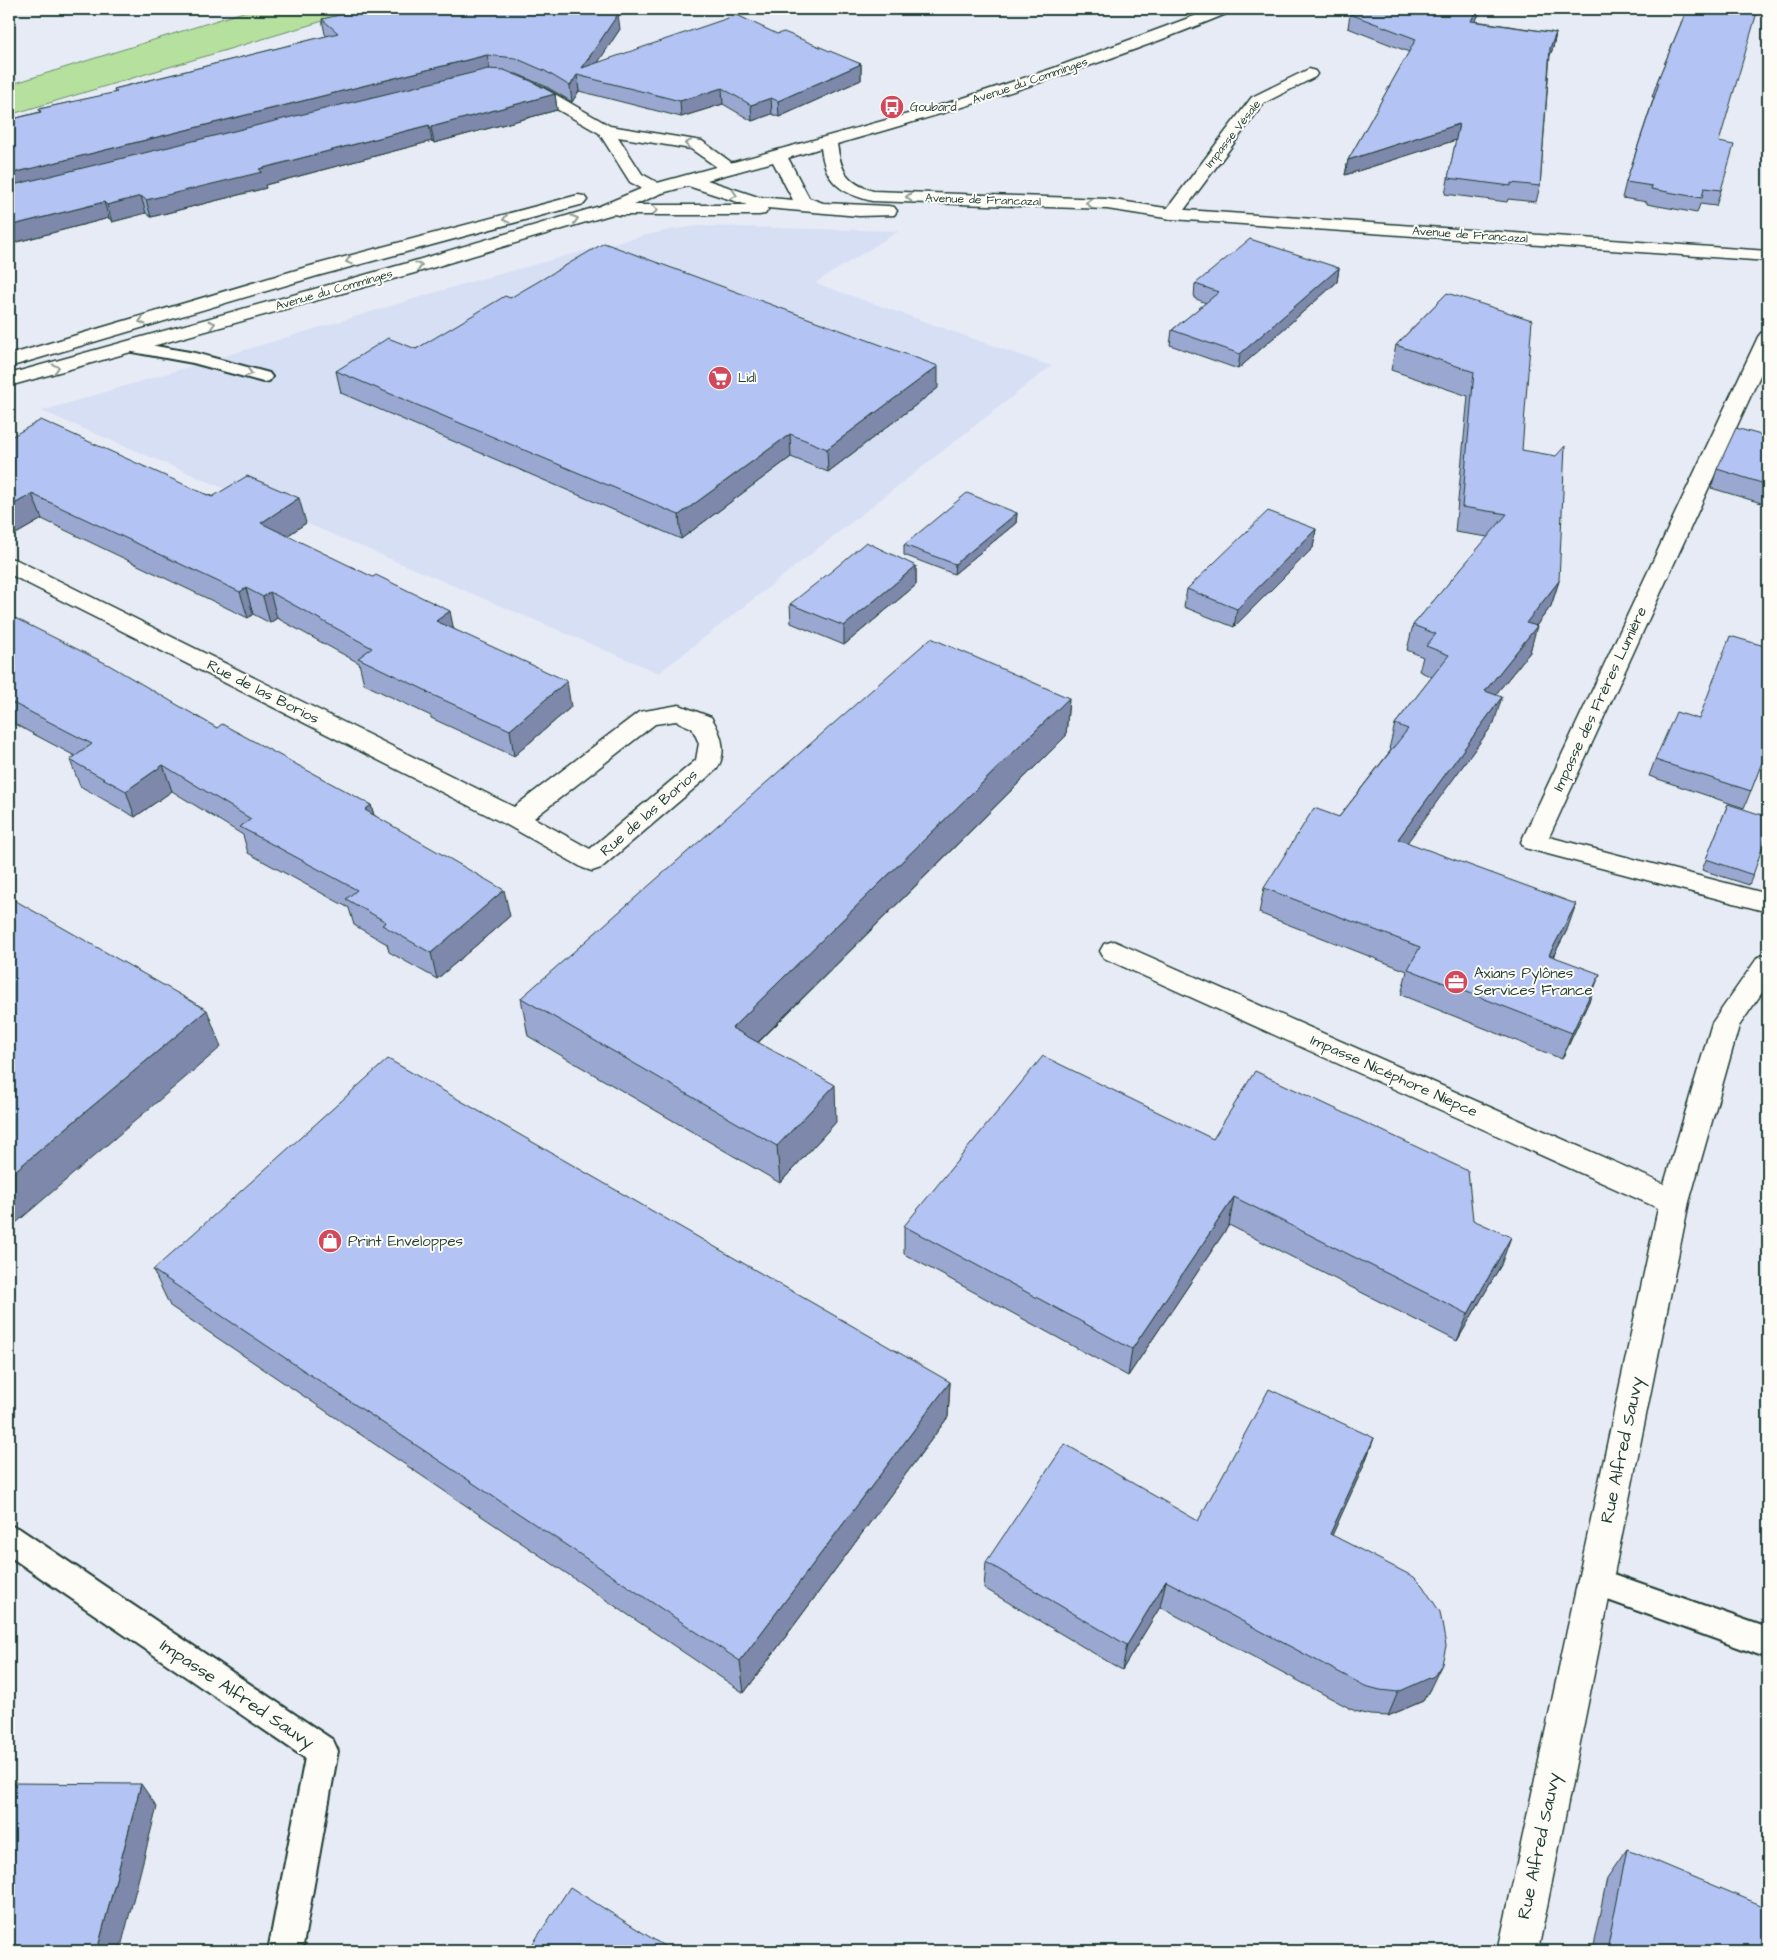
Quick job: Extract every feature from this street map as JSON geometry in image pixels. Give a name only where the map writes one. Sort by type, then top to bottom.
[{"type":"street","name":"Avenue du Comminges","points":[[9,380],[411,268],[606,210],[656,189],[954,106],[1017,86],[1180,28],[1226,9]]},
{"type":"street","name":"Impasse Vésale","points":[[1172,214],[1258,100],[1309,74]]},
{"type":"street","points":[[510,79],[540,92],[605,130],[696,146],[730,168]]},
{"type":"street","points":[[605,130],[636,178],[656,189]]},
{"type":"street","name":"Avenue de Francazal","points":[[828,141],[830,163],[842,184],[872,196],[1106,204],[1172,214],[1768,256]]},
{"type":"street","name":"Avenue de Francazal","points":[[778,155],[802,201],[822,208]]},
{"type":"street","name":"Avenue de Francazal","points":[[688,180],[756,202],[859,211],[1112,218],[1172,214]]},
{"type":"street","name":"Avenue du Comminges","points":[[9,361],[310,272],[573,201],[656,189]]},
{"type":"street","name":"Avenue de Francazal","points":[[606,210],[738,211],[822,208]]},
{"type":"street","name":"Impasse des Frères Lumière","points":[[1768,337],[1534,842],[1768,903]]},
{"type":"street","name":"Rue de las Borios","points":[[9,565],[516,819],[592,862],[708,763],[712,743],[702,723],[678,713],[648,717],[516,819]]},
{"type":"street","name":"Impasse Nicéphore Niepce","points":[[1114,951],[1674,1202]]},
{"type":"street","name":"Rue Alfred Sauvy","points":[[1518,1951],[1674,1202],[1726,1023],[1768,964]]},
{"type":"lane","points":[[133,346],[196,358],[263,378]]},
{"type":"lane","name":"Impasse Alfred Sauvy","points":[[9,1540],[322,1752],[285,1951]]},
{"type":"lane","points":[[1594,1581],[1768,1643]]},
{"type":"shaded area","points":[[700,226],[899,231],[815,283],[1051,366],[659,673],[42,411],[460,285],[609,244],[669,230]]},
{"type":"green space","points":[[253,9],[363,9],[9,115],[9,85]]},
{"type":"building","points":[[365,9],[561,9],[618,14],[582,68],[737,15],[777,34],[784,32],[861,64],[778,101],[771,98],[751,105],[722,88],[680,101],[577,75],[570,86],[545,71],[515,58],[487,55],[9,174],[9,120],[41,112],[39,109],[117,92],[114,89],[338,33],[322,19]]},
{"type":"building","points":[[1362,9],[1477,9],[1471,21],[1556,33],[1550,48],[1540,186],[1511,183],[1511,186],[1448,178],[1459,124],[1348,160],[1416,39],[1350,14]]},
{"type":"building","points":[[1687,9],[1758,9],[1719,142],[1734,145],[1721,190],[1704,188],[1702,198],[1651,189],[1652,186],[1626,182],[1659,83],[1657,82]]},
{"type":"building","points":[[488,69],[504,70],[531,81],[555,94],[431,127],[429,125],[259,169],[262,172],[146,200],[141,196],[107,205],[104,202],[9,226],[9,186]]},
{"type":"building","points":[[1250,239],[1339,268],[1240,354],[1172,330],[1219,292],[1195,284]]},
{"type":"building","points":[[604,243],[938,366],[827,449],[790,434],[679,515],[336,371],[388,338],[416,349],[505,296],[510,298]]},
{"type":"building","points":[[1447,293],[1532,320],[1522,450],[1556,456],[1565,446],[1559,581],[1526,623],[1537,626],[1485,691],[1502,697],[1398,839],[1576,904],[1549,955],[1600,974],[1572,1033],[1408,969],[1420,947],[1264,888],[1314,808],[1339,817],[1408,729],[1395,724],[1449,655],[1426,646],[1436,634],[1413,625],[1507,514],[1462,507],[1474,372],[1396,345]]},
{"type":"building","points":[[41,420],[212,497],[247,476],[299,498],[261,523],[373,577],[376,575],[450,611],[436,621],[567,681],[510,730],[426,692],[358,658],[372,648],[270,592],[263,597],[246,588],[240,592],[32,494],[9,507],[9,438]]},
{"type":"building","points":[[1736,428],[1768,437],[1768,485],[1717,469]]},
{"type":"building","points":[[967,493],[1017,513],[955,564],[904,545]]},
{"type":"building","points":[[1268,511],[1316,529],[1237,609],[1187,589]]},
{"type":"building","points":[[866,542],[916,566],[844,626],[790,604],[833,570]]},
{"type":"building","points":[[9,615],[109,665],[217,728],[222,724],[371,805],[365,810],[504,890],[431,953],[382,925],[386,922],[346,899],[357,890],[240,827],[251,819],[163,765],[126,791],[70,760],[92,744],[9,701]]},
{"type":"building","points":[[1730,636],[1768,647],[1768,747],[1751,791],[1655,760],[1676,712],[1699,719]]},
{"type":"building","points":[[931,638],[1069,698],[732,1028],[835,1085],[777,1146],[521,998]]},
{"type":"building","points":[[1728,804],[1768,817],[1768,831],[1753,875],[1706,859]]},
{"type":"building","points":[[9,897],[207,1010],[9,1176]]},
{"type":"building","points":[[1043,1056],[1213,1139],[1255,1071],[1468,1171],[1473,1220],[1511,1237],[1468,1314],[1234,1197],[1132,1349],[904,1226]]},
{"type":"building","points":[[388,1059],[950,1382],[740,1661],[153,1270]]},
{"type":"building","points":[[1269,1389],[1374,1438],[1330,1534],[1414,1577],[1422,1585],[1440,1612],[1446,1646],[1442,1664],[1434,1676],[1398,1692],[1365,1686],[1166,1581],[1127,1645],[986,1562],[1065,1444],[1198,1521]]},
{"type":"building","points":[[9,1783],[141,1784],[97,1951],[9,1951]]},
{"type":"building","points":[[1627,1849],[1768,1908],[1768,1951],[1607,1951]]},
{"type":"building","points":[[570,1887],[672,1951],[528,1951]]},
{"type":"place","name":"Goubard","points":[[892,107]]},
{"type":"place","name":"Lidl","points":[[720,378]]},
{"type":"place","name":"Axians Pylônes Services France","points":[[1456,982]]},
{"type":"place","name":"Print Enveloppes","points":[[330,1241]]}]
